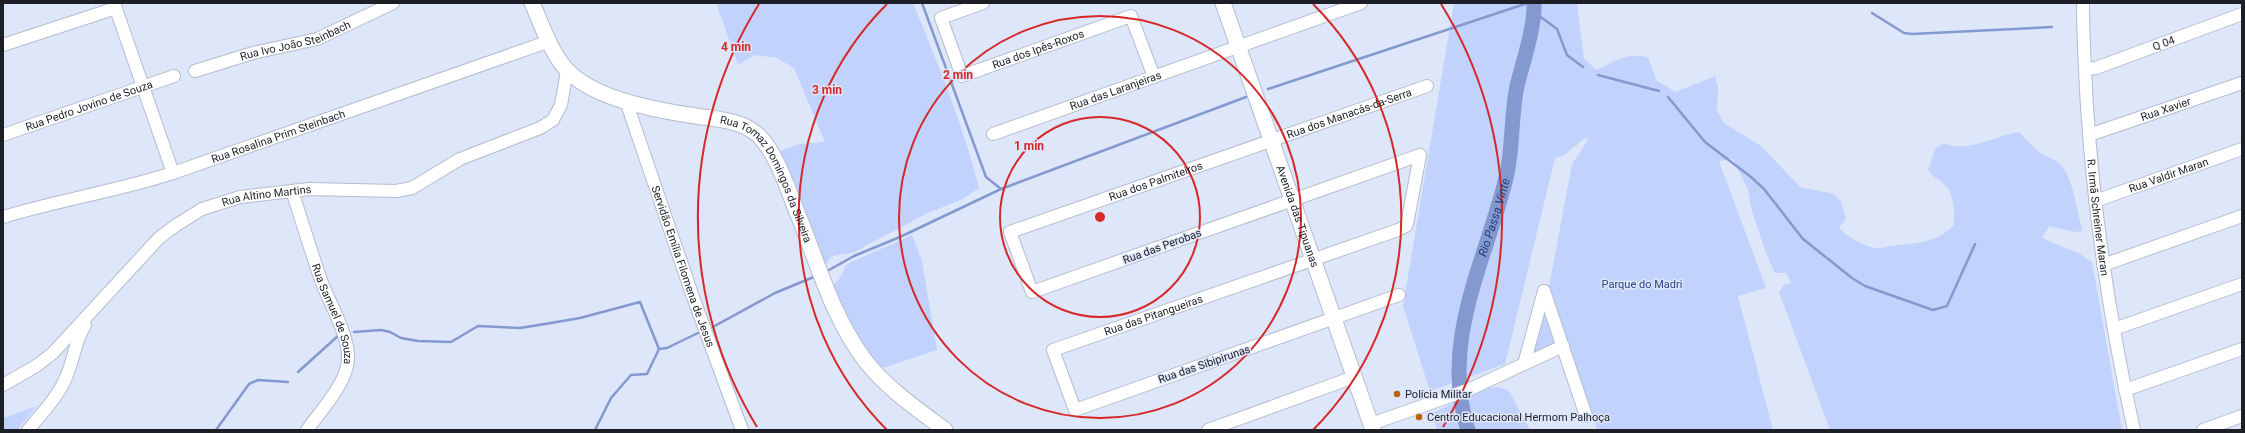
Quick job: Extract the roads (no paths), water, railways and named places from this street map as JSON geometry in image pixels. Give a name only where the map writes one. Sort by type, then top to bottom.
[{"type":"main road","name":"Rua Tomaz Domingos da Silveira","points":[[532,3],[550,41],[567,70],[576,78],[599,91],[626,101],[665,111],[726,121],[758,135],[770,151],[825,284],[852,341],[864,360],[882,378],[945,430]]},
{"type":"main road","name":"Avenida das Tipuanas","points":[[1223,3],[1372,427]]},
{"type":"street","name":"Rua Ivo João Steinbach","points":[[195,71],[264,50],[317,39],[392,3]]},
{"type":"street","name":"Rua dos Ipês-Roxos","points":[[983,3],[941,18],[962,76],[1131,16],[1154,77]]},
{"type":"street","name":"Rua das Laranjeiras","points":[[993,134],[1239,48],[1361,3]]},
{"type":"street","name":"R. Irmã Schreiner Maran","points":[[2086,4],[2085,69],[2095,201],[2103,265],[2125,390],[2134,430]]},
{"type":"street","points":[[3,45],[115,5],[173,174]]},
{"type":"street","name":"Q 04","points":[[2085,69],[2096,68],[2239,17],[2242,14]]},
{"type":"street","name":"Rua Rosalina Prim Steinbach","points":[[3,217],[45,205],[118,190],[173,174],[550,41]]},
{"type":"street","name":"Rua Altino Martins","points":[[28,430],[61,389],[78,336],[88,320],[89,315],[159,238],[185,218],[202,209],[230,198],[292,190],[334,189],[402,191],[412,188],[460,159],[530,132],[553,120],[561,105],[567,70]]},
{"type":"street","name":"Rua Pedro Jovino de Souza","points":[[3,135],[174,76]]},
{"type":"street","name":"Rua Xavier","points":[[2089,135],[2242,83]]},
{"type":"street","name":"Rua dos Manacás-da-Serra","points":[[1272,141],[1427,86]]},
{"type":"street","name":"Servidão Emília Filomena de Jesus","points":[[626,101],[692,297],[742,430]]},
{"type":"street","name":"Rua dos Palmiteiros","points":[[1032,292],[1010,232],[1272,141]]},
{"type":"street","name":"Rua Valdir Maran","points":[[2095,201],[2242,149]]},
{"type":"street","name":"Rua das Perobas","points":[[1032,292],[1420,154],[1406,226],[1314,259]]},
{"type":"street","name":"Rua Samuel de Souza","points":[[292,190],[321,278],[342,332],[348,355],[345,374],[307,430]]},
{"type":"street","points":[[2103,265],[2242,216]]},
{"type":"street","name":"Rua das Pitangueiras","points":[[1075,410],[1054,350],[1314,259]]},
{"type":"street","points":[[2114,329],[2242,284]]},
{"type":"street","points":[[1524,364],[1544,291],[1586,416]]},
{"type":"street","name":"Rua das Sibipirunas","points":[[1075,410],[1399,295]]},
{"type":"street","points":[[3,385],[36,366],[53,353],[89,315]]},
{"type":"street","points":[[1372,427],[1468,390],[1563,346]]},
{"type":"street","points":[[2125,390],[2242,349]]},
{"type":"street","points":[[1208,430],[1354,377]]},
{"type":"street","points":[[2203,430],[2242,416]]},
{"type":"waterway","points":[[922,3],[986,177],[1001,189]]},
{"type":"waterway","points":[[1268,89],[1528,3]]},
{"type":"waterway","name":"Rio Passa Vinte","points":[[1468,430],[1461,397],[1459,364],[1462,332],[1469,300],[1507,174],[1515,97],[1531,33],[1534,3]]},
{"type":"waterway","points":[[1534,9],[1538,15],[1557,29],[1567,55],[1583,67]]},
{"type":"waterway","points":[[1872,13],[1904,33],[1912,34],[2052,27]]},
{"type":"waterway","points":[[1598,75],[1659,91]]},
{"type":"waterway","points":[[829,270],[854,256],[900,237],[1001,189],[1246,97]]},
{"type":"waterway","points":[[1668,97],[1705,142],[1751,177],[1764,189],[1803,239],[1852,278],[1865,286],[1933,310],[1947,306],[1975,244]]},
{"type":"waterway","points":[[711,328],[775,293],[816,276]]},
{"type":"waterway","points":[[354,332],[381,330],[390,332],[401,338],[418,341],[451,342],[478,326],[520,328],[580,318],[640,302],[659,349]]},
{"type":"waterway","points":[[659,349],[667,348],[700,332]]},
{"type":"waterway","points":[[298,372],[339,335]]},
{"type":"waterway","points":[[595,430],[611,398],[631,375],[647,374],[659,349]]},
{"type":"waterway","points":[[216,430],[249,384],[258,380],[288,382]]},
{"type":"place","name":"Polícia Militar","points":[[1397,394]]},
{"type":"place","name":"Centro Educacional Hermom Palhoça","points":[[1419,417]]},
{"type":"park label","name":"Parque do Madri","points":[[1642,284]]}]
